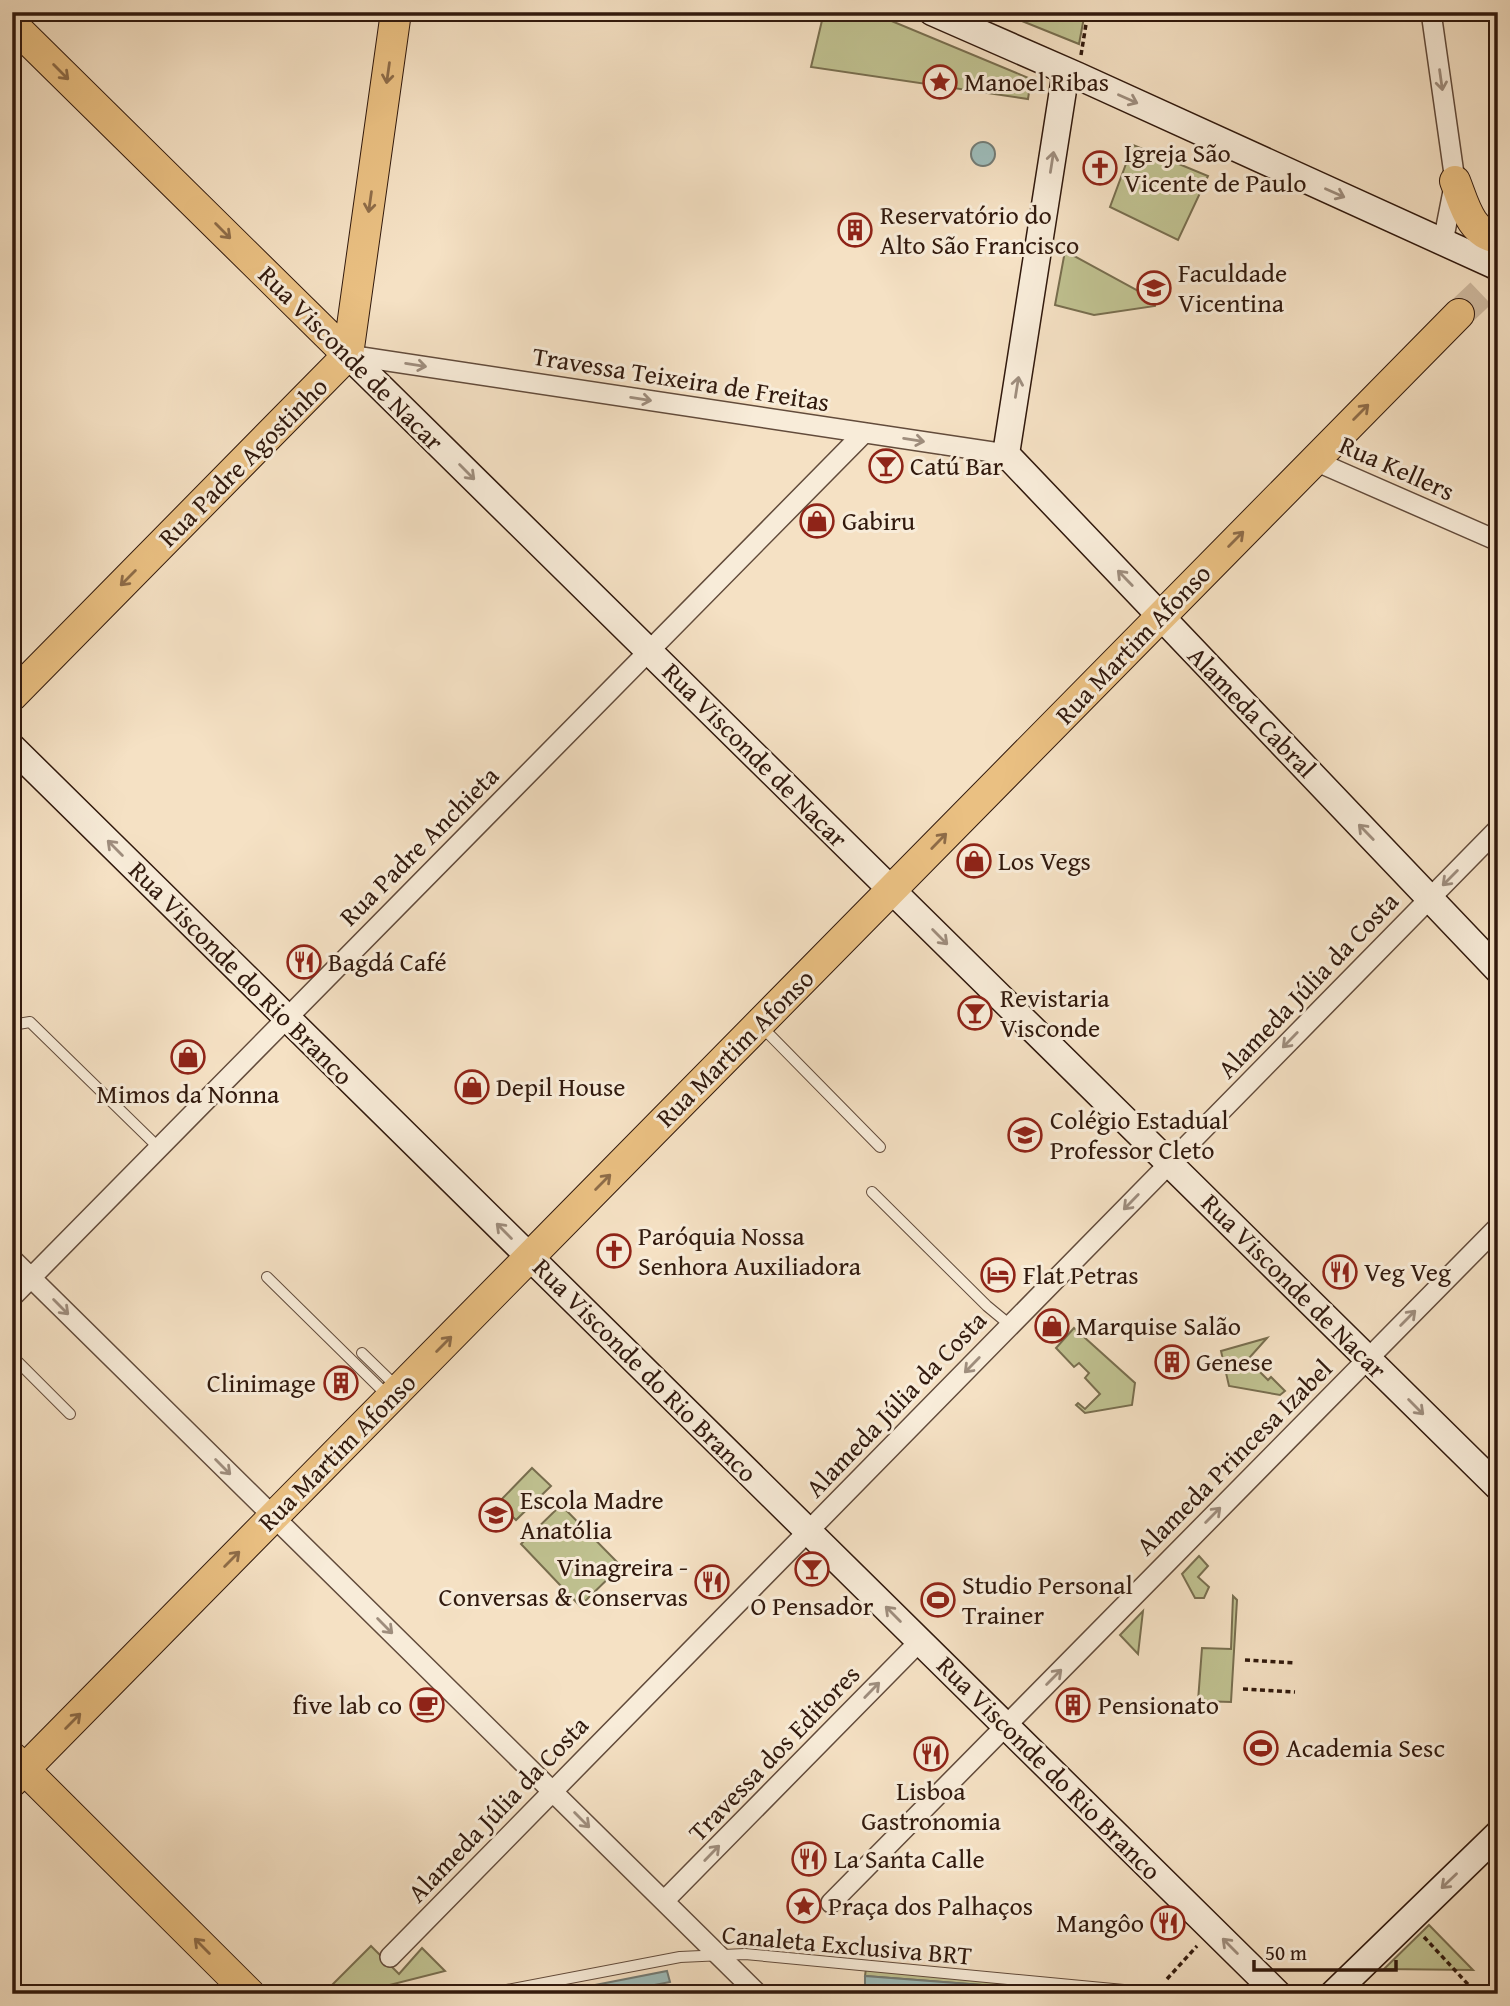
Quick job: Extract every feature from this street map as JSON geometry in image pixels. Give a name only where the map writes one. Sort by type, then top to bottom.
[{"type":"main road","name":"Rua Padre Agostinho","points":[[12,695],[348,355],[396,12]]},
{"type":"main road","name":"Rua Visconde de Nacar","points":[[12,24],[348,355]]},
{"type":"main road","points":[[1455,181],[1477,229],[1498,238]]},
{"type":"main road","name":"Rua Martim Afonso","points":[[16,1770],[274,1517],[1459,314]]},
{"type":"main road","points":[[16,1770],[250,1994]]},
{"type":"street","points":[[932,12],[1498,267]]},
{"type":"street","points":[[1431,12],[1455,181],[1443,242]]},
{"type":"street","points":[[1006,454],[1072,73]]},
{"type":"street","name":"Travessa Teixeira de Freitas","points":[[348,355],[1006,454]]},
{"type":"street","name":"Rua Visconde de Nacar","points":[[348,355],[1498,1487]]},
{"type":"street","name":"Rua Padre Anchieta","points":[[12,1297],[864,433]]},
{"type":"street","name":"Alameda Cabral","points":[[1006,454],[1498,970]]},
{"type":"street","name":"Rua Kellers","points":[[1313,460],[1498,541]]},
{"type":"street","name":"Rua Visconde do Rio Branco","points":[[12,747],[1278,1994]]},
{"type":"street","name":"Alameda Júlia da Costa","points":[[390,1957],[1498,829]]},
{"type":"street","name":"Alameda Princesa Izabel","points":[[831,1903],[1498,1227]]},
{"type":"street","points":[[12,1259],[758,1994]]},
{"type":"street","name":"Travessa dos Editores","points":[[664,1901],[920,1641]]},
{"type":"street","points":[[1333,1994],[1498,1834]]},
{"type":"lane","points":[[12,1029],[18,1024],[30,1022],[159,1148]]},
{"type":"lane","points":[[759,1024],[880,1147]]},
{"type":"lane","points":[[872,1192],[987,1306],[1010,1325]]},
{"type":"lane","points":[[267,1277],[395,1394]]},
{"type":"lane","points":[[362,1353],[395,1394]]},
{"type":"lane","points":[[12,1356],[70,1414]]},
{"type":"lane","name":"Canaleta Exclusiva BRT","points":[[486,1994],[680,1957],[745,1954],[1160,1993]]},
{"type":"path","points":[[1072,73],[1088,12]]},
{"type":"path","points":[[1245,1660],[1295,1663]]},
{"type":"path","points":[[1243,1689],[1295,1692]]},
{"type":"path","points":[[1408,1920],[1478,1994]]},
{"type":"path","points":[[1160,1993],[1213,1930]]},
{"type":"green space","points":[[824,12],[870,12],[1031,79],[1028,99],[811,67]]},
{"type":"green space","points":[[1008,12],[1085,12],[1079,44],[1007,15]]},
{"type":"green space","points":[[1133,145],[1208,176],[1178,240],[1110,207]]},
{"type":"green space","points":[[1065,251],[1155,300],[1155,306],[1094,315],[1055,305]]},
{"type":"green space","points":[[1074,1328],[1135,1383],[1132,1405],[1085,1413],[1076,1405],[1078,1403],[1085,1409],[1100,1394],[1085,1378],[1089,1373],[1079,1363],[1074,1367],[1056,1348]]},
{"type":"green space","points":[[1267,1338],[1250,1357],[1268,1380],[1271,1377],[1285,1391],[1280,1395],[1229,1386],[1221,1351]]},
{"type":"green space","points":[[532,1468],[551,1486],[516,1520],[498,1503]]},
{"type":"green space","points":[[561,1505],[621,1566],[580,1606],[521,1544]]},
{"type":"green space","points":[[1199,1556],[1208,1566],[1198,1577],[1209,1587],[1204,1598],[1195,1598],[1182,1574]]},
{"type":"green space","points":[[1233,1596],[1237,1600],[1231,1702],[1198,1701],[1202,1648],[1231,1649]]},
{"type":"green space","points":[[1143,1611],[1138,1654],[1120,1635]]},
{"type":"green space","points":[[1429,1925],[1473,1970],[1384,1969]]},
{"type":"green space","points":[[371,1946],[399,1974],[422,1948],[445,1971],[354,1994],[323,1994]]},
{"type":"green space","points":[[866,1968],[1182,1994],[1100,1994],[865,1976]]},
{"type":"water","points":[[983,142],[991,146],[995,154],[991,162],[983,166],[975,162],[971,154],[975,146]]},
{"type":"water","points":[[667,1971],[670,1982],[608,1994],[549,1994]]},
{"type":"water","points":[[865,1976],[1100,1994],[939,1994],[865,1988]]},
{"type":"waterway","points":[[876,1989],[929,1994]]},
{"type":"tunnel","points":[[1459,314],[1498,277]]},
{"type":"place","name":"Manoel Ribas","points":[[940,82]]},
{"type":"place","name":"Igreja São Vicente de Paulo","points":[[1100,168]]},
{"type":"place","name":"Reservatório do Alto São Francisco","points":[[855,230]]},
{"type":"place","name":"Faculdade Vicentina","points":[[1154,288]]},
{"type":"place","name":"Catú Bar","points":[[886,466]]},
{"type":"place","name":"Gabiru","points":[[817,521]]},
{"type":"place","name":"Los Vegs","points":[[974,861]]},
{"type":"place","name":"Bagdá Café","points":[[304,962]]},
{"type":"place","name":"Revistaria Visconde","points":[[975,1013]]},
{"type":"place","name":"Mimos da Nonna","points":[[188,1057]]},
{"type":"place","name":"Depil House","points":[[472,1087]]},
{"type":"place","name":"Colégio Estadual Professor Cleto","points":[[1025,1135]]},
{"type":"place","name":"Paróquia Nossa Senhora Auxiliadora","points":[[614,1251]]},
{"type":"place","name":"Veg Veg","points":[[1340,1272]]},
{"type":"place","name":"Flat Petras","points":[[998,1275]]},
{"type":"place","name":"Marquise Salão","points":[[1052,1326]]},
{"type":"place","name":"Genese","points":[[1172,1362]]},
{"type":"place","name":"Clinimage","points":[[341,1383]]},
{"type":"place","name":"Escola Madre Anatólia","points":[[496,1515]]},
{"type":"place","name":"O Pensador","points":[[812,1569]]},
{"type":"place","name":"Vinagreira - Conversas & Conservas","points":[[712,1582]]},
{"type":"place","name":"Studio Personal Trainer","points":[[938,1600]]},
{"type":"place","name":"five lab co","points":[[427,1705]]},
{"type":"place","name":"Pensionato","points":[[1073,1705]]},
{"type":"place","name":"Academia Sesc","points":[[1261,1748]]},
{"type":"place","name":"Lisboa Gastronomia","points":[[931,1754]]},
{"type":"place","name":"La Santa Calle","points":[[809,1859]]},
{"type":"place","name":"Praça dos Palhaços","points":[[804,1906]]},
{"type":"place","name":"Mangôo","points":[[1168,1923]]}]
